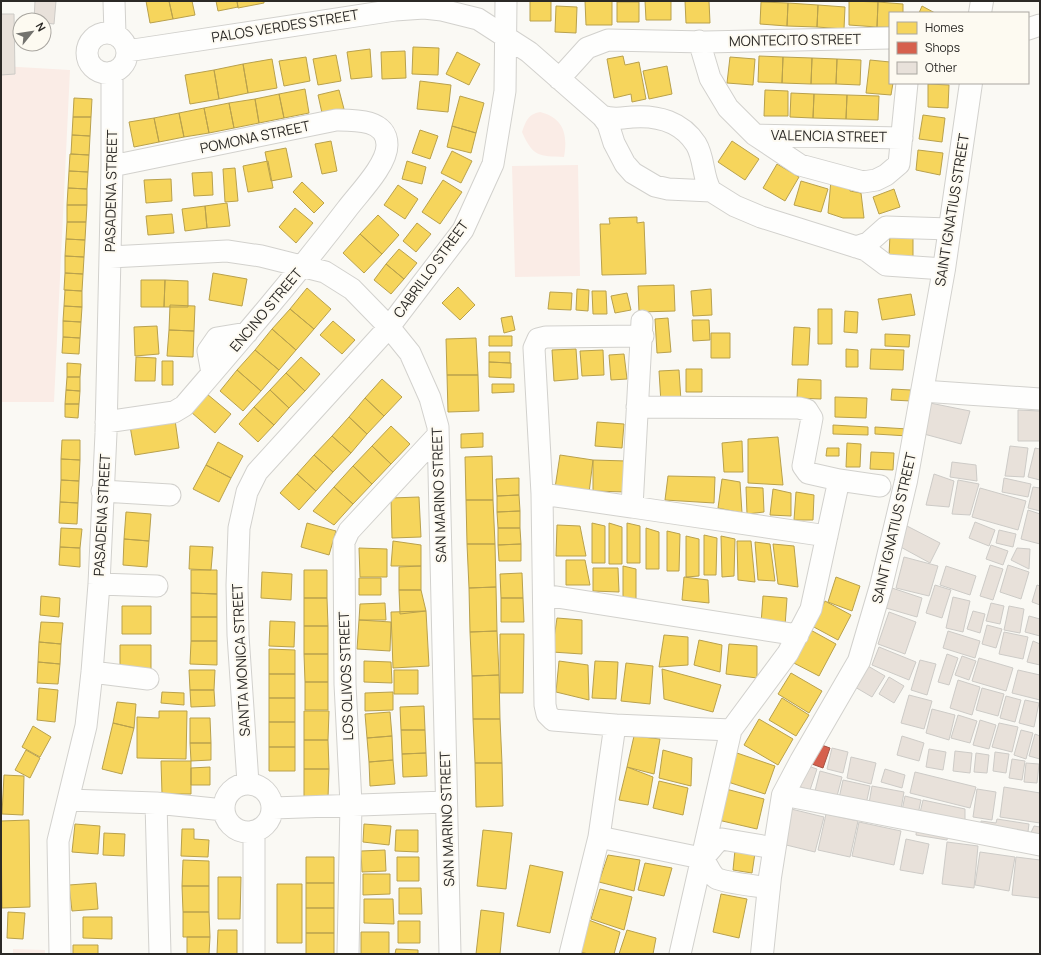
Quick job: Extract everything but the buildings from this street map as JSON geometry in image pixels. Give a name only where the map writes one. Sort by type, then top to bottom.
[{"type":"street","points":[[114,1],[115,34]]},
{"type":"street","name":"CABRILLO STREET","points":[[389,327],[463,230],[493,164],[505,91],[506,1]]},
{"type":"street","points":[[980,12],[982,1]]},
{"type":"street","name":"PALOS VERDES STREET","points":[[127,51],[367,14],[424,8],[457,12],[478,19],[506,37],[529,52],[559,78],[602,116],[608,124],[618,153],[633,173],[656,186],[668,189],[711,191],[735,206],[761,217],[870,252],[886,265],[944,269]]},
{"type":"street","points":[[1029,29],[1040,25]]},
{"type":"street","points":[[108,32],[115,34],[124,43],[127,51],[125,61],[121,67],[112,72],[102,72],[96,70],[91,65],[87,52],[92,39],[96,35],[108,32]]},
{"type":"street","name":"MONTECITO STREET","points":[[559,78],[588,48],[608,40],[699,41],[889,38]]},
{"type":"street","points":[[699,41],[708,74],[719,95],[728,108],[755,135],[805,167],[863,182],[876,180],[894,170],[899,161],[907,84]]},
{"type":"street","name":"PASADENA STREET","points":[[60,954],[58,841],[86,726],[92,672],[98,584],[106,422],[112,166],[112,72]]},
{"type":"street","name":"SAINT IGNATIUS STREET","points":[[762,954],[774,848],[783,794],[814,737],[852,676],[864,649],[881,586],[906,481],[944,269],[971,84]]},
{"type":"street","points":[[602,116],[617,119],[650,116],[674,123],[682,128],[700,151],[706,181],[711,191]]},
{"type":"street","name":"POMONA STREET","points":[[112,166],[336,120],[362,120],[378,127],[383,132],[387,145]]},
{"type":"street","name":"VALENCIA STREET","points":[[755,135],[902,138]]},
{"type":"street","name":"ENCINO STREET","points":[[106,422],[174,412],[184,406],[247,334],[303,266],[380,165],[387,145]]},
{"type":"street","points":[[856,247],[868,243],[886,227],[950,229]]},
{"type":"street","name":"SAN MARINO STREET","points":[[110,257],[227,251],[246,252],[325,272],[352,289],[389,327],[410,353],[418,368],[436,417],[438,435],[450,954]]},
{"type":"street","name":"SANTA MONICA STREET","points":[[248,783],[238,635],[237,592],[240,528],[247,492],[257,472],[389,327]]},
{"type":"street","points":[[632,507],[643,328],[538,339],[534,348],[542,494],[545,705],[547,714],[553,720],[615,725],[731,730]]},
{"type":"street","points":[[922,391],[1040,399]]},
{"type":"street","points":[[637,407],[799,408],[807,410],[812,418],[804,466],[805,470],[808,473],[839,480],[880,486]]},
{"type":"street","name":"LOS OLIVOS STREET","points":[[348,954],[351,804],[345,684],[344,539],[348,531],[438,435]]},
{"type":"street","points":[[680,954],[731,730],[788,653],[811,609],[839,480]]},
{"type":"street","points":[[102,491],[170,495]]},
{"type":"street","points":[[542,494],[826,536]]},
{"type":"street","points":[[98,584],[157,586]]},
{"type":"street","points":[[544,595],[798,635]]},
{"type":"street","points":[[92,672],[148,679]]},
{"type":"street","points":[[570,954],[599,837],[615,725]]},
{"type":"street","points":[[248,783],[256,784],[268,793],[273,808],[267,823],[254,831],[244,832],[236,829],[230,823],[224,810],[229,793],[234,788],[248,783]]},
{"type":"street","points":[[783,794],[1040,845]]},
{"type":"street","points":[[68,800],[156,803],[224,810]]},
{"type":"street","points":[[273,808],[351,804],[446,802]]},
{"type":"street","points":[[156,803],[160,954]]},
{"type":"street","points":[[254,831],[254,954]]},
{"type":"street","points":[[599,837],[701,858],[706,862],[713,874],[720,879],[769,888]]},
{"type":"street","points":[[701,858],[706,856],[718,841],[722,839],[774,848]]},
{"type":"shaded area","points":[[1,66],[70,70],[54,402],[1,402]]},
{"type":"shaded area","points":[[540,112],[554,118],[562,128],[565,142],[564,157],[538,154],[526,140],[522,132],[526,121],[533,114]]},
{"type":"shaded area","points":[[578,165],[580,276],[515,277],[512,166]]},
{"type":"shaded area","points":[[13,949],[45,950],[45,954],[13,954]]}]
